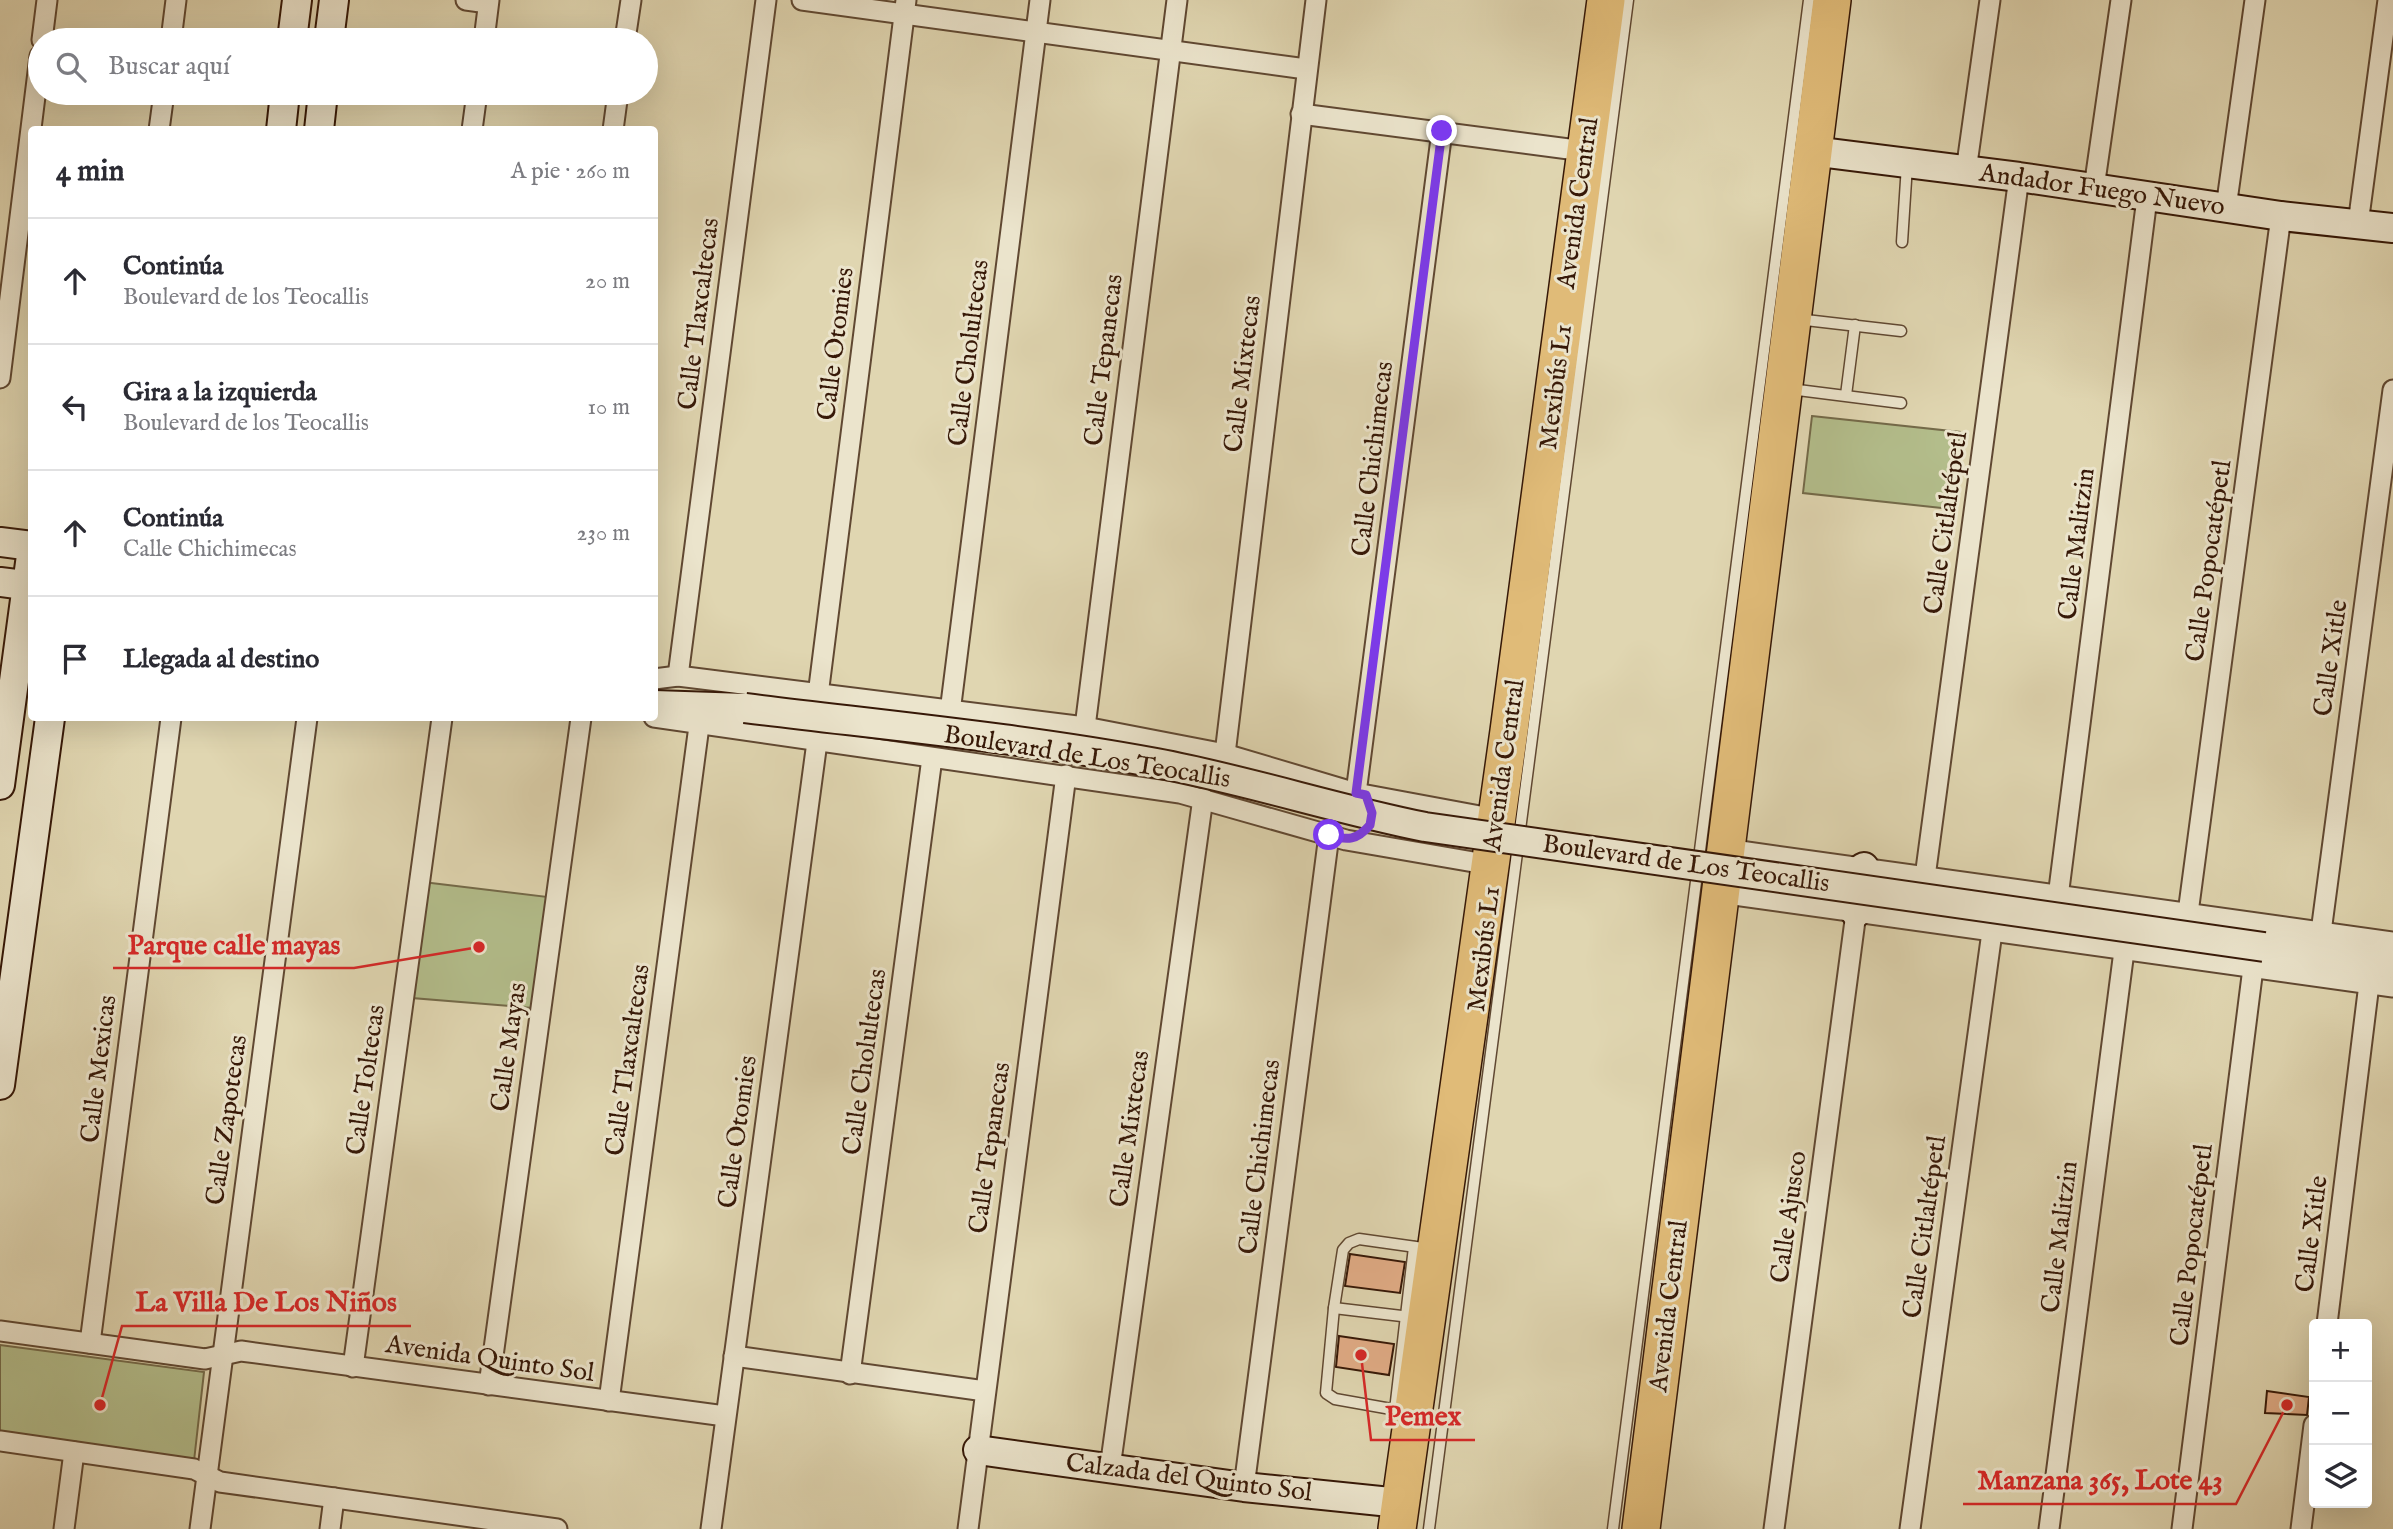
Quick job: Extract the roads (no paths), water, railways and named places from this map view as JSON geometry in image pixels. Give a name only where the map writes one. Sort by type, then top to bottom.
[{"type":"highway","name":"Avenida Central","points":[[1398,1516],[1404,1411],[1424,1248],[1490,865],[1606,0]]},
{"type":"highway","name":"Avenida Central","points":[[1641,1529],[1832,0]]},
{"type":"street","points":[[44,28],[47,0]]},
{"type":"street","points":[[172,28],[176,0]]},
{"type":"street","points":[[294,28],[297,0]]},
{"type":"street","points":[[331,28],[334,0]]},
{"type":"street","points":[[466,0],[489,2],[486,28]]},
{"type":"street","points":[[627,28],[631,0]]},
{"type":"street","name":"Calle Tlaxcaltecas","points":[[662,680],[766,0]]},
{"type":"street","points":[[802,0],[905,7],[1035,31],[1306,69]]},
{"type":"street","name":"Calle Cholultecas","points":[[950,712],[1040,0]]},
{"type":"street","name":"Calle Tepanecas","points":[[1085,727],[1177,0]]},
{"type":"street","name":"Calle Mixtecas","points":[[1224,754],[1315,0]]},
{"type":"street","points":[[1966,170],[1990,0]]},
{"type":"street","points":[[2094,188],[2121,0]]},
{"type":"street","points":[[2226,208],[2255,0]]},
{"type":"street","points":[[2358,224],[2388,0]]},
{"type":"street","name":"Calle Otomies","points":[[818,695],[905,7]]},
{"type":"street","points":[[31,126],[34,105]]},
{"type":"street","points":[[160,126],[162,105]]},
{"type":"street","points":[[281,126],[284,105]]},
{"type":"street","points":[[319,126],[322,105]]},
{"type":"street","points":[[473,126],[475,105]]},
{"type":"street","points":[[614,126],[616,105]]},
{"type":"street","points":[[1301,114],[1584,151]]},
{"type":"street","name":"Calle Chichimecas","points":[[1361,794],[1442,131]]},
{"type":"street","name":"Andador Fuego Nuevo","points":[[1812,151],[2020,177],[2281,216],[2393,228]]},
{"type":"street","points":[[0,378],[28,153]]},
{"type":"street","name":"Calle Citlaltépetl","points":[[1925,877],[2020,177]]},
{"type":"street","name":"Calle Malitzin","points":[[2058,897],[2147,198]]},
{"type":"street","name":"Calle Popocatépetl","points":[[2188,913],[2281,216]]},
{"type":"street","name":"Calle Xitle","points":[[2322,932],[2393,390]]},
{"type":"street","points":[[0,542],[28,546]]},
{"type":"street","points":[[0,785],[19,585],[28,559]]},
{"type":"street","name":"Boulevard de Los Teocallis","points":[[662,680],[818,695],[1085,727],[1224,754],[1361,794],[1496,819]]},
{"type":"street","name":"Boulevard de Los Teocallis","points":[[662,680],[740,707]]},
{"type":"street","name":"Boulevard de Los Teocallis","points":[[658,705],[740,707],[1121,757],[1247,782],[1362,814],[1447,831],[2393,964]]},
{"type":"street","name":"Boulevard de Los Teocallis","points":[[658,718],[699,726],[1066,775],[1203,798],[1337,838],[1490,865]]},
{"type":"street","points":[[0,1085],[50,721]]},
{"type":"street","name":"Calle Mexicas","points":[[90,1343],[171,721]]},
{"type":"street","name":"Calle Zapotecas","points":[[200,1529],[307,721]]},
{"type":"street","name":"Calle Toltecas","points":[[353,1367],[443,721]]},
{"type":"street","name":"Calle Mayas","points":[[489,1385],[581,721]]},
{"type":"street","name":"Calle Tlaxcaltecas","points":[[609,1401],[699,726]]},
{"type":"street","name":"Calle Otomies","points":[[711,1529],[817,742]]},
{"type":"street","name":"Calle Cholultecas","points":[[850,1374],[932,758]]},
{"type":"street","name":"Calle Tepanecas","points":[[968,1529],[1066,775]]},
{"type":"street","points":[[1337,838],[1362,835],[1370,825],[1372,813],[1361,794]]},
{"type":"street","name":"Calle Mixtecas","points":[[1110,1468],[1203,798]]},
{"type":"street","name":"Calle Chichimecas","points":[[1244,1487],[1337,838]]},
{"type":"street","name":"Boulevard de Los Teocallis","points":[[1726,849],[2393,942]]},
{"type":"street","points":[[1856,913],[1847,901],[1852,876],[1864,867]]},
{"type":"street","name":"Boulevard de Los Teocallis","points":[[1720,893],[2393,987]]},
{"type":"street","name":"Calle Ajusco","points":[[1773,1529],[1856,913]]},
{"type":"street","name":"Calle Citlaltépetl","points":[[1910,1529],[1992,932]]},
{"type":"street","name":"Calle Malitzin","points":[[2049,1529],[2124,951]]},
{"type":"street","name":"Calle Popocatépetl","points":[[2182,1529],[2253,968]]},
{"type":"street","name":"Calle Xitle","points":[[2328,1319],[2369,984]]},
{"type":"street","name":"Avenida Quinto Sol","points":[[0,1331],[205,1359],[241,1352],[725,1416]]},
{"type":"street","points":[[734,1356],[985,1391]]},
{"type":"street","points":[[0,1441],[194,1469],[220,1482],[334,1498],[474,1523],[557,1529]]},
{"type":"street","points":[[2301,1529],[2311,1445]]},
{"type":"street","name":"Calzada del Quinto Sol","points":[[978,1450],[1244,1487],[1398,1516]]},
{"type":"street","points":[[64,1529],[74,1452]]},
{"type":"street","points":[[330,1529],[334,1498]]},
{"type":"lane","name":"Mexibús L1","points":[[1429,1529],[1628,0]]},
{"type":"lane","points":[[1612,1529],[1809,0]]},
{"type":"lane","points":[[1902,242],[1907,163]]},
{"type":"lane","points":[[1791,318],[1901,331]]},
{"type":"lane","points":[[1846,395],[1855,325]]},
{"type":"lane","points":[[1783,388],[1901,403]]},
{"type":"lane","points":[[1404,1411],[1335,1399],[1326,1393],[1334,1308],[1343,1250],[1349,1243],[1359,1239],[1424,1248]]},
{"type":"lane","points":[[1334,1308],[1416,1318]]},
{"type":"place","name":"Parque calle mayas","points":[[479,947]]},
{"type":"place","name":"Pemex","points":[[1361,1355]]},
{"type":"place","name":"La Villa De Los Niños","points":[[100,1405]]},
{"type":"place","name":"Manzana 365, Lote 43","points":[[2287,1405]]}]
